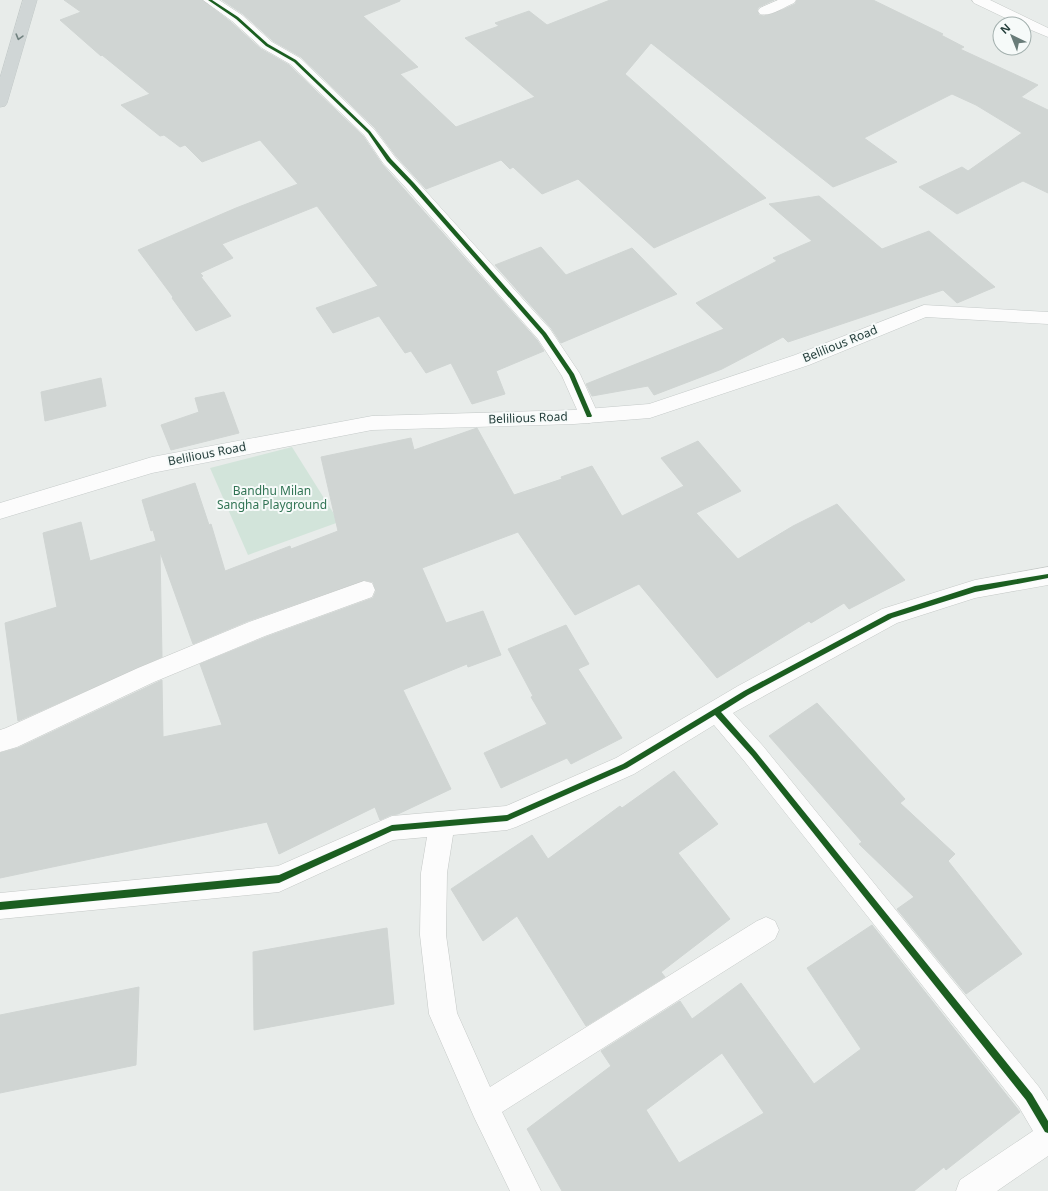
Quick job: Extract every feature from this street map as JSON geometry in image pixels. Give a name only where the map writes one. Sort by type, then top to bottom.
[{"type":"main road","points":[[0,103],[30,0]]},
{"type":"street","points":[[210,0],[236,18],[267,45],[295,61],[369,132],[389,160],[412,184],[544,334],[571,374],[589,416]]},
{"type":"street","points":[[765,11],[789,0]]},
{"type":"street","points":[[979,0],[1048,33]]},
{"type":"street","name":"Belilious Road","points":[[0,512],[152,465],[372,423],[589,416],[650,411],[802,360],[924,311],[1048,318]]},
{"type":"street","points":[[0,906],[279,879],[392,828],[507,818],[624,766],[746,693],[890,616],[976,589],[1048,576]]},
{"type":"street","points":[[0,742],[146,675],[257,629],[364,590]]},
{"type":"street","points":[[716,711],[754,754],[1029,1097],[1048,1129]]},
{"type":"street","points":[[442,824],[434,873],[433,935],[443,1014],[484,1107],[526,1191]]},
{"type":"street","points":[[484,1107],[766,930]]},
{"type":"street","points":[[971,1191],[1048,1138]]},
{"type":"green space","name":"Bandhu Milan Sangha Playground","points":[[292,447],[339,522],[248,555],[210,468]]},
{"type":"building","points":[[64,0],[202,0],[231,22],[261,49],[289,65],[363,136],[382,164],[537,340],[544,351],[496,371],[505,394],[472,404],[451,363],[426,373],[411,351],[405,353],[379,316],[333,333],[316,308],[378,286],[317,206],[222,244],[233,258],[200,273],[203,276],[201,277],[231,316],[196,331],[138,250],[236,208],[298,184],[260,140],[202,162],[185,145],[180,147],[164,135],[160,136],[121,105],[150,94],[102,55],[101,56],[60,20],[81,12]]},
{"type":"building","points":[[222,0],[400,0],[363,16],[418,67],[400,74],[456,127],[535,97],[465,38],[499,26],[495,23],[529,11],[547,25],[610,0],[774,0],[759,7],[757,10],[759,15],[764,16],[795,4],[797,0],[873,0],[943,34],[941,35],[964,47],[960,49],[1038,85],[1021,97],[1048,110],[1048,193],[1023,181],[957,214],[919,187],[962,167],[968,171],[1022,133],[976,105],[952,94],[864,138],[897,162],[833,187],[651,43],[625,74],[766,198],[654,248],[578,179],[542,194],[513,167],[510,169],[501,160],[426,189],[396,156],[375,128],[301,57],[273,41],[243,14]]},
{"type":"building","points":[[819,196],[882,249],[929,231],[995,287],[957,303],[943,290],[788,342],[783,337],[722,369],[654,395],[648,386],[592,396],[586,384],[724,329],[696,303],[777,261],[773,258],[812,241],[769,204]]},
{"type":"building","points":[[541,247],[566,275],[632,248],[677,294],[561,343],[551,328],[495,265]]},
{"type":"building","points":[[101,378],[106,406],[45,421],[41,392]]},
{"type":"building","points":[[224,392],[239,433],[171,450],[161,425],[199,412],[195,398]]},
{"type":"building","points":[[477,428],[514,495],[562,479],[561,477],[592,466],[622,516],[684,486],[661,458],[698,441],[741,491],[696,513],[738,559],[793,526],[837,504],[905,580],[849,609],[844,603],[811,623],[809,621],[717,678],[639,584],[575,615],[518,532],[422,568],[446,623],[483,611],[501,655],[468,667],[467,664],[403,690],[451,789],[398,814],[391,815],[380,820],[375,807],[279,854],[267,822],[0,878],[0,753],[18,748],[162,680],[163,737],[222,725],[200,664],[266,637],[373,598],[376,591],[373,582],[364,580],[248,621],[193,644],[160,552],[162,657],[18,721],[5,623],[57,607],[43,533],[81,522],[90,561],[156,541],[153,530],[151,531],[142,500],[195,483],[209,525],[211,524],[225,571],[290,546],[291,549],[338,531],[321,457],[411,438],[414,450]]},
{"type":"building","points":[[566,625],[589,664],[578,669],[622,738],[571,764],[567,758],[501,788],[484,753],[547,724],[531,697],[533,696],[508,649]]},
{"type":"building","points":[[817,703],[905,799],[900,803],[955,854],[948,861],[1022,954],[966,994],[897,909],[914,897],[859,844],[862,842],[769,736]]},
{"type":"building","points":[[674,771],[718,824],[678,853],[730,919],[661,972],[665,977],[586,1026],[517,916],[483,941],[451,889],[532,835],[548,859],[620,806],[622,808]]},
{"type":"building","points":[[872,925],[1020,1112],[946,1170],[944,1167],[914,1191],[562,1191],[527,1129],[611,1066],[601,1051],[680,1001],[692,1019],[741,983],[814,1084],[861,1049],[807,968]],"holes":[[[722,1053],[764,1113],[679,1163],[646,1110]]]},
{"type":"building","points":[[387,928],[394,1004],[254,1030],[253,952]]},
{"type":"building","points":[[139,987],[136,1065],[0,1093],[0,1015]]},
{"type":"cycle path","points":[[210,0],[237,18],[267,45],[295,61],[369,132],[389,160],[412,184],[544,334],[571,374],[589,416]]},
{"type":"cycle path","points":[[0,906],[279,879],[392,828],[507,818],[625,766],[746,693],[890,616],[975,589],[1048,576]]},
{"type":"cycle path","points":[[716,711],[754,754],[1029,1097],[1048,1129]]}]
